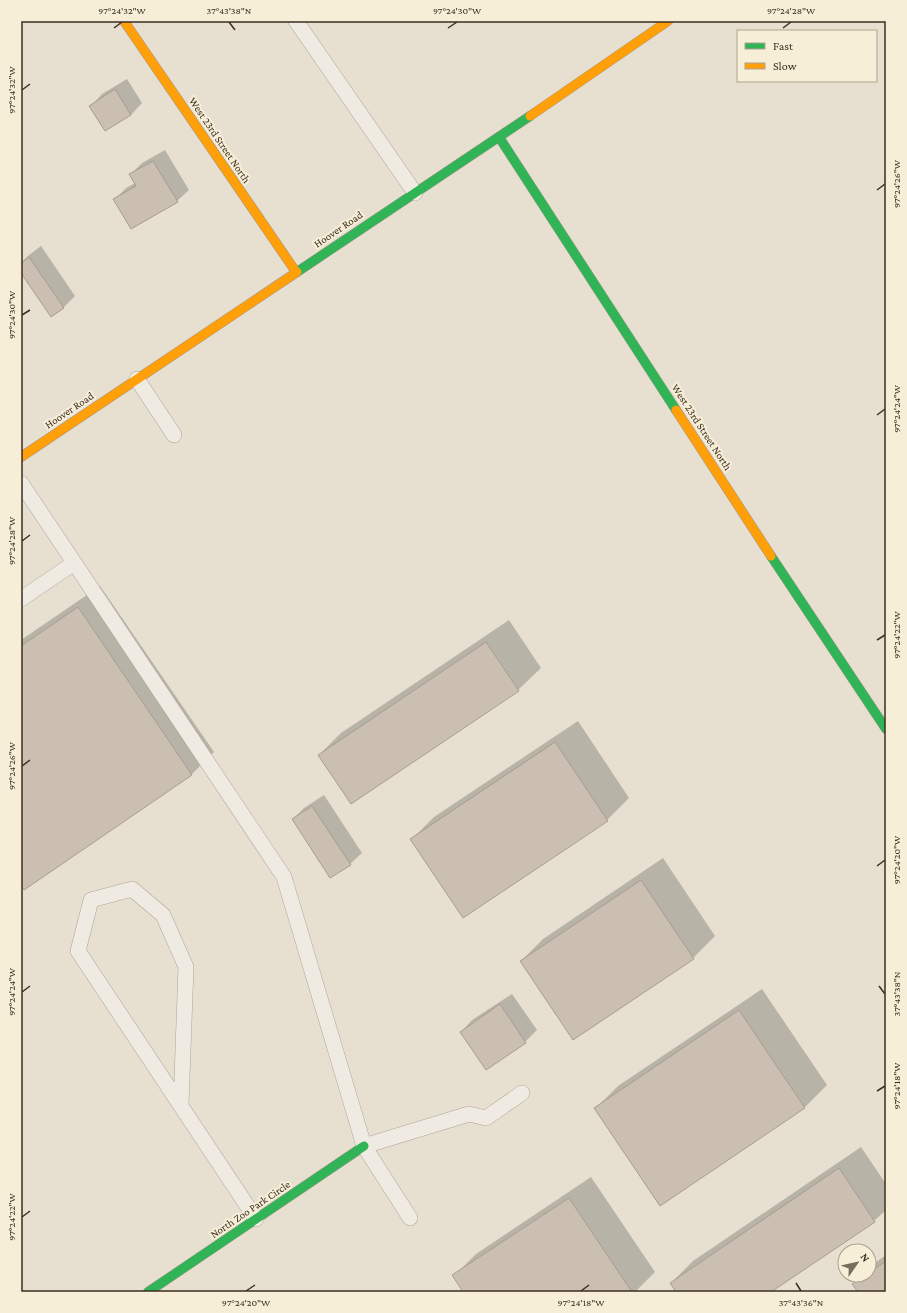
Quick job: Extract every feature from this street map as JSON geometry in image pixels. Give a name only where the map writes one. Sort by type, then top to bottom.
[{"type":"street","name":"West 23rd Street North","points":[[124,21],[296,272]]},
{"type":"street","name":"Hoover Road","points":[[21,457],[500,136],[668,21]]},
{"type":"street","name":"West 23rd Street North","points":[[500,136],[724,484],[886,729]]},
{"type":"street","name":"North Zoo Park Circle","points":[[148,1292],[364,1146]]},
{"type":"lane","points":[[296,21],[415,192]]},
{"type":"lane","points":[[137,379],[174,435]]},
{"type":"lane","points":[[21,483],[284,877],[364,1146],[410,1218]]},
{"type":"lane","points":[[21,599],[74,563]]},
{"type":"lane","points":[[181,1105],[186,967],[164,916],[132,889],[90,900],[78,951],[256,1219]]},
{"type":"lane","points":[[364,1146],[469,1114],[486,1118],[522,1093]]},
{"type":"building","points":[[115,89],[131,115],[105,131],[89,106]]},
{"type":"building","points":[[153,161],[178,202],[131,229],[113,199],[136,186],[129,174]]},
{"type":"building","points":[[29,257],[64,308],[51,317],[21,273],[21,263]]},
{"type":"building","points":[[78,607],[192,775],[24,890],[21,885],[21,646]]},
{"type":"building","points":[[486,642],[519,691],[351,804],[318,755]]},
{"type":"building","points":[[555,742],[608,821],[463,918],[410,839]]},
{"type":"building","points":[[312,806],[351,865],[330,878],[292,819]]},
{"type":"building","points":[[641,880],[694,959],[573,1040],[520,961]]},
{"type":"building","points":[[500,1004],[526,1043],[486,1070],[460,1032]]},
{"type":"building","points":[[739,1010],[805,1108],[660,1206],[594,1108]]},
{"type":"building","points":[[839,1168],[875,1222],[844,1243],[837,1243],[837,1248],[771,1292],[676,1292],[670,1283]]},
{"type":"building","points":[[569,1198],[632,1292],[463,1292],[452,1275]]},
{"type":"building","points":[[886,1261],[886,1292],[858,1292],[852,1284],[877,1283],[877,1267]]},
{"type":"traffic: fast","points":[[297,272],[530,116]]},
{"type":"traffic: fast","points":[[499,137],[676,410]]},
{"type":"traffic: fast","points":[[771,556],[886,729]]},
{"type":"traffic: fast","points":[[148,1292],[364,1146]]},
{"type":"traffic: slow","points":[[124,21],[296,272]]},
{"type":"traffic: slow","points":[[530,116],[668,21]]},
{"type":"traffic: slow","points":[[21,457],[297,272]]},
{"type":"traffic: slow","points":[[676,410],[771,556]]}]
